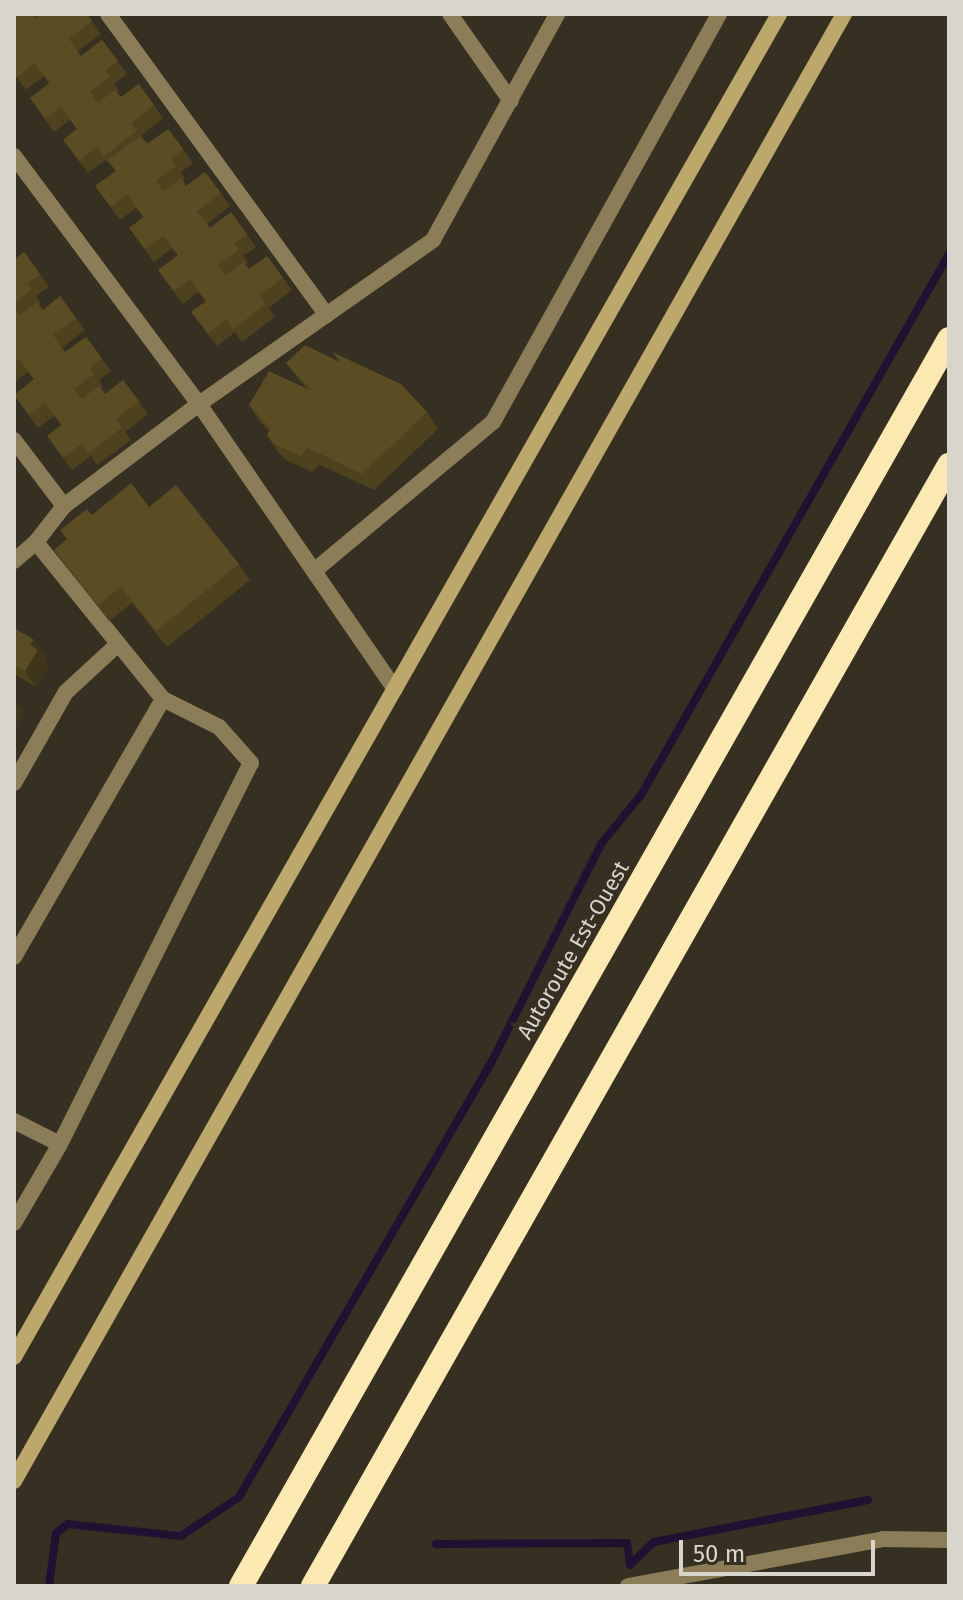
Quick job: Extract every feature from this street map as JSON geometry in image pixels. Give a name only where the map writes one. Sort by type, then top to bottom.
[{"type":"highway","name":"Autoroute Est-Ouest","points":[[241,1586],[949,339]]},
{"type":"highway","points":[[313,1586],[949,465]]},
{"type":"main road","points":[[14,1357],[779,14]]},
{"type":"main road","points":[[14,1481],[844,14]]},
{"type":"street","points":[[108,14],[327,315]]},
{"type":"street","points":[[450,14],[511,101]]},
{"type":"street","points":[[14,561],[36,542],[64,506],[199,404],[433,240],[557,14]]},
{"type":"street","points":[[314,571],[493,422],[719,14]]},
{"type":"street","points":[[14,156],[199,404],[395,689]]},
{"type":"street","points":[[14,440],[64,506]]},
{"type":"street","points":[[14,1223],[60,1144],[251,763],[219,727],[163,699],[36,542]]},
{"type":"street","points":[[14,783],[66,692],[118,644]]},
{"type":"street","points":[[14,957],[163,699]]},
{"type":"street","points":[[14,1121],[60,1144]]},
{"type":"street","points":[[628,1586],[883,1539],[949,1540]]},
{"type":"building","points":[[14,14],[32,14],[36,19],[42,14],[87,14],[92,21],[69,39],[81,56],[102,40],[118,61],[105,71],[110,77],[90,92],[98,103],[115,90],[121,97],[139,84],[154,105],[131,123],[137,131],[104,156],[97,147],[79,161],[63,140],[77,129],[61,107],[45,119],[30,98],[50,83],[35,63],[17,77],[14,74]]},
{"type":"building","points":[[168,129],[184,150],[171,159],[176,166],[156,181],[164,191],[181,178],[186,186],[205,172],[221,193],[197,211],[210,228],[231,212],[247,234],[234,244],[239,250],[218,265],[226,275],[244,262],[249,269],[267,256],[283,278],[260,295],[266,304],[233,329],[226,319],[208,333],[191,312],[206,301],[190,279],[174,291],[158,270],[178,255],[163,236],[145,249],[129,228],[144,217],[127,195],[111,207],[95,186],[116,171],[108,160],[141,136],[147,144]]},
{"type":"building","points":[[24,252],[40,274],[27,284],[32,290],[14,303],[14,260]]},
{"type":"building","points":[[60,296],[76,318],[53,335],[65,352],[86,337],[102,358],[90,368],[94,374],[74,389],[82,399],[99,386],[105,394],[123,380],[139,401],[116,419],[122,428],[88,453],[82,444],[63,457],[47,436],[62,425],[45,403],[29,415],[14,395],[34,379],[19,359],[14,363],[14,308],[20,315],[37,302],[43,310]]},
{"type":"building","points":[[305,345],[342,363],[332,352],[401,384],[427,412],[362,474],[308,448],[300,456],[274,444],[267,435],[270,428],[249,405],[269,371],[312,391],[286,363]]},
{"type":"building","points":[[131,483],[149,507],[176,485],[239,564],[156,631],[121,587],[98,605],[54,550],[67,539],[60,530],[87,509],[92,515]]},
{"type":"building","points":[[14,628],[34,640],[30,645],[38,650],[25,671],[14,664]]},
{"type":"waterway","points":[[49,1586],[56,1533],[68,1524],[181,1536],[239,1497],[491,1063],[601,844],[641,795],[949,254]]},
{"type":"waterway","points":[[630,1565],[654,1542],[868,1500]]},
{"type":"waterway","points":[[436,1544],[627,1543],[630,1565]]}]
